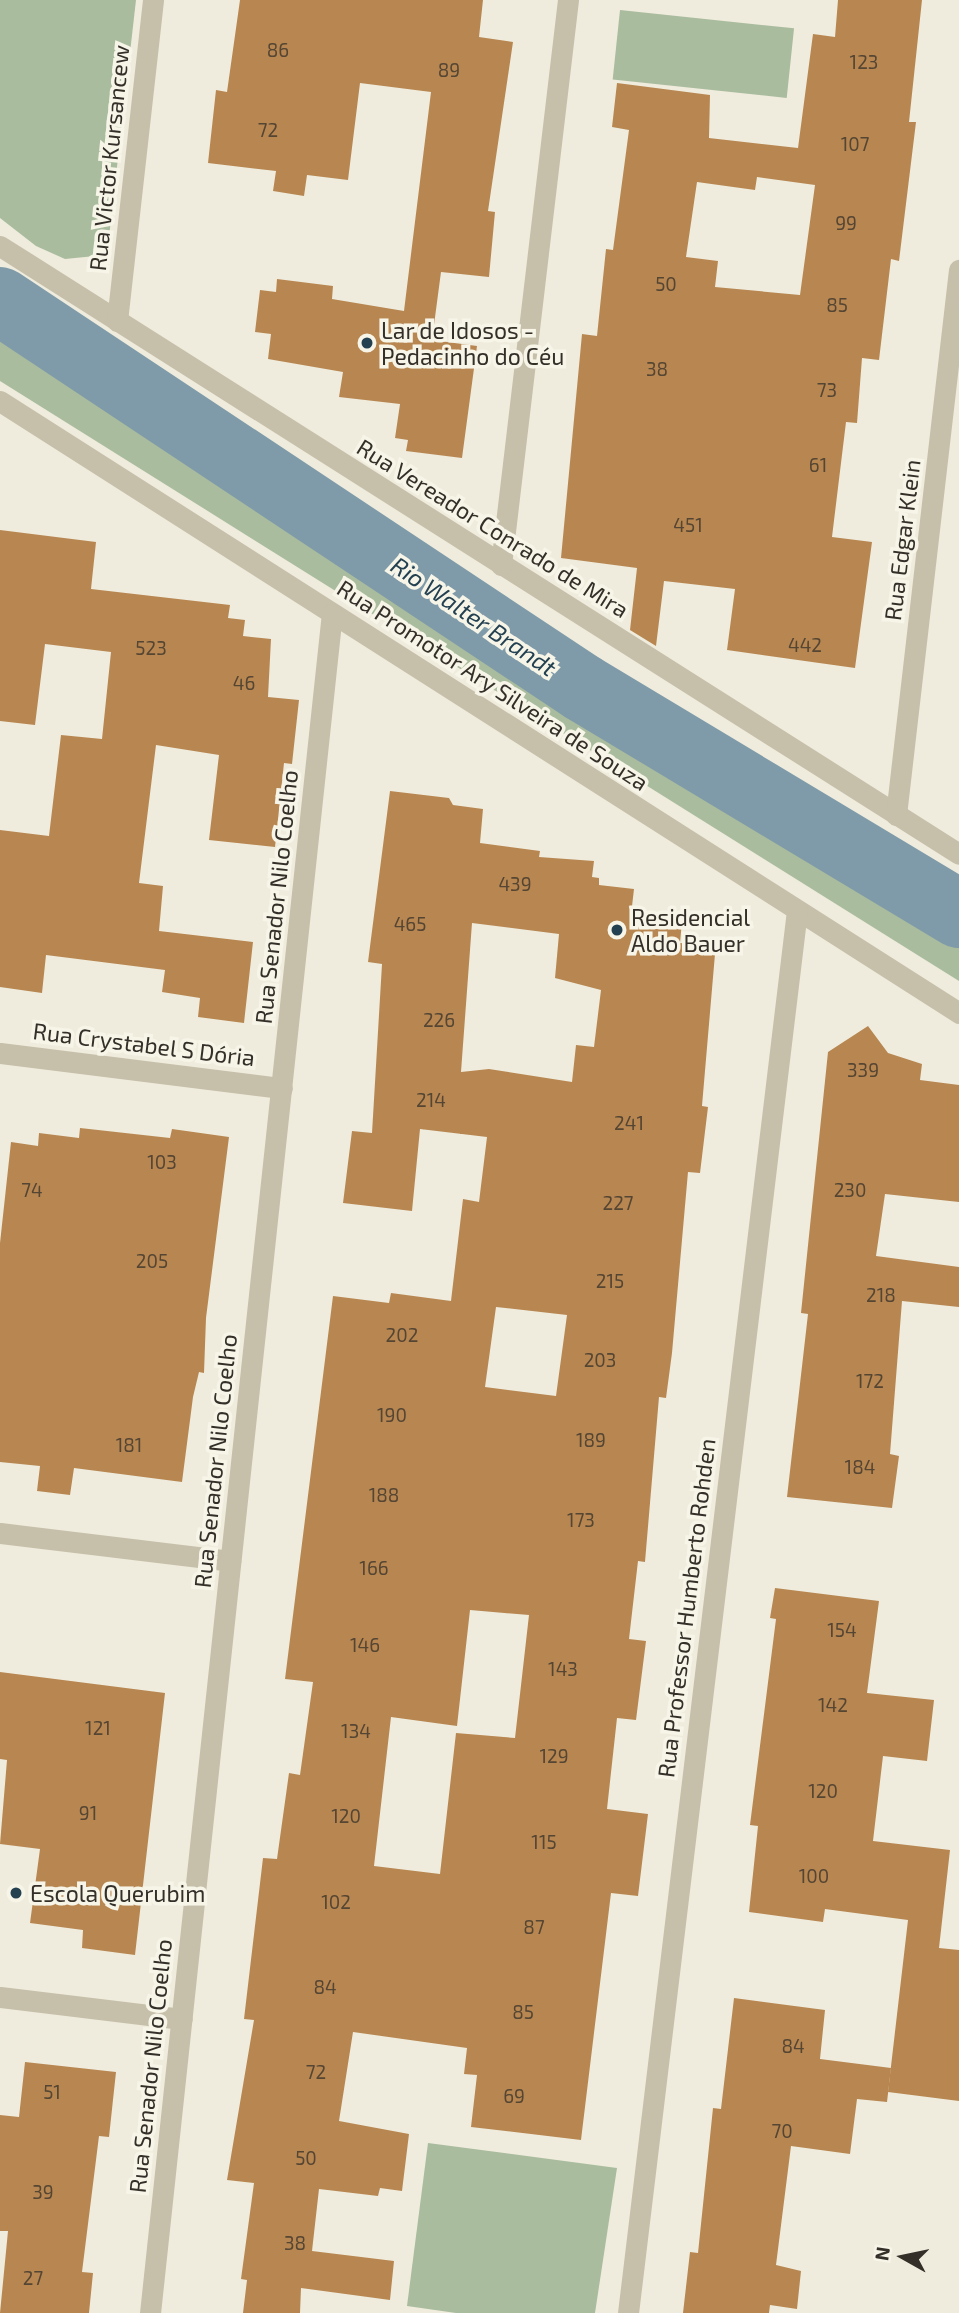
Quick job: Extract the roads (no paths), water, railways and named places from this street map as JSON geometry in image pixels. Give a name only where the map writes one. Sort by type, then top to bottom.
[{"type":"street","name":"Rua Victor Kursancew","points":[[117,321],[153,0]]},
{"type":"street","points":[[501,565],[568,0]]},
{"type":"street","name":"Rua Vereador Conrado de Mira","points":[[0,246],[959,855]]},
{"type":"street","name":"Rua Edgar Klein","points":[[897,815],[959,270]]},
{"type":"street","name":"Rua Promotor Ary Silveira de Souza","points":[[0,401],[959,1013]]},
{"type":"street","name":"Rua Senador Nilo Coelho","points":[[150,2313],[332,614]]},
{"type":"street","name":"Rua Professor Humberto Rohden","points":[[628,2313],[797,910]]},
{"type":"street","name":"Rua Crystabel S Dória","points":[[0,1053],[282,1088]]},
{"type":"street","points":[[0,1533],[230,1561]]},
{"type":"street","points":[[0,1997],[182,2019]]},
{"type":"waterway","name":"Rio Walter Brandt","points":[[0,301],[583,688],[959,914]]},
{"type":"place","name":"Lar de Idosos - Pedacinho do Céu","points":[[367,343]]},
{"type":"place","name":"Residencial Aldo Bauer","points":[[617,930]]},
{"type":"place","name":"Escola Querubim","points":[[16,1893]]}]
